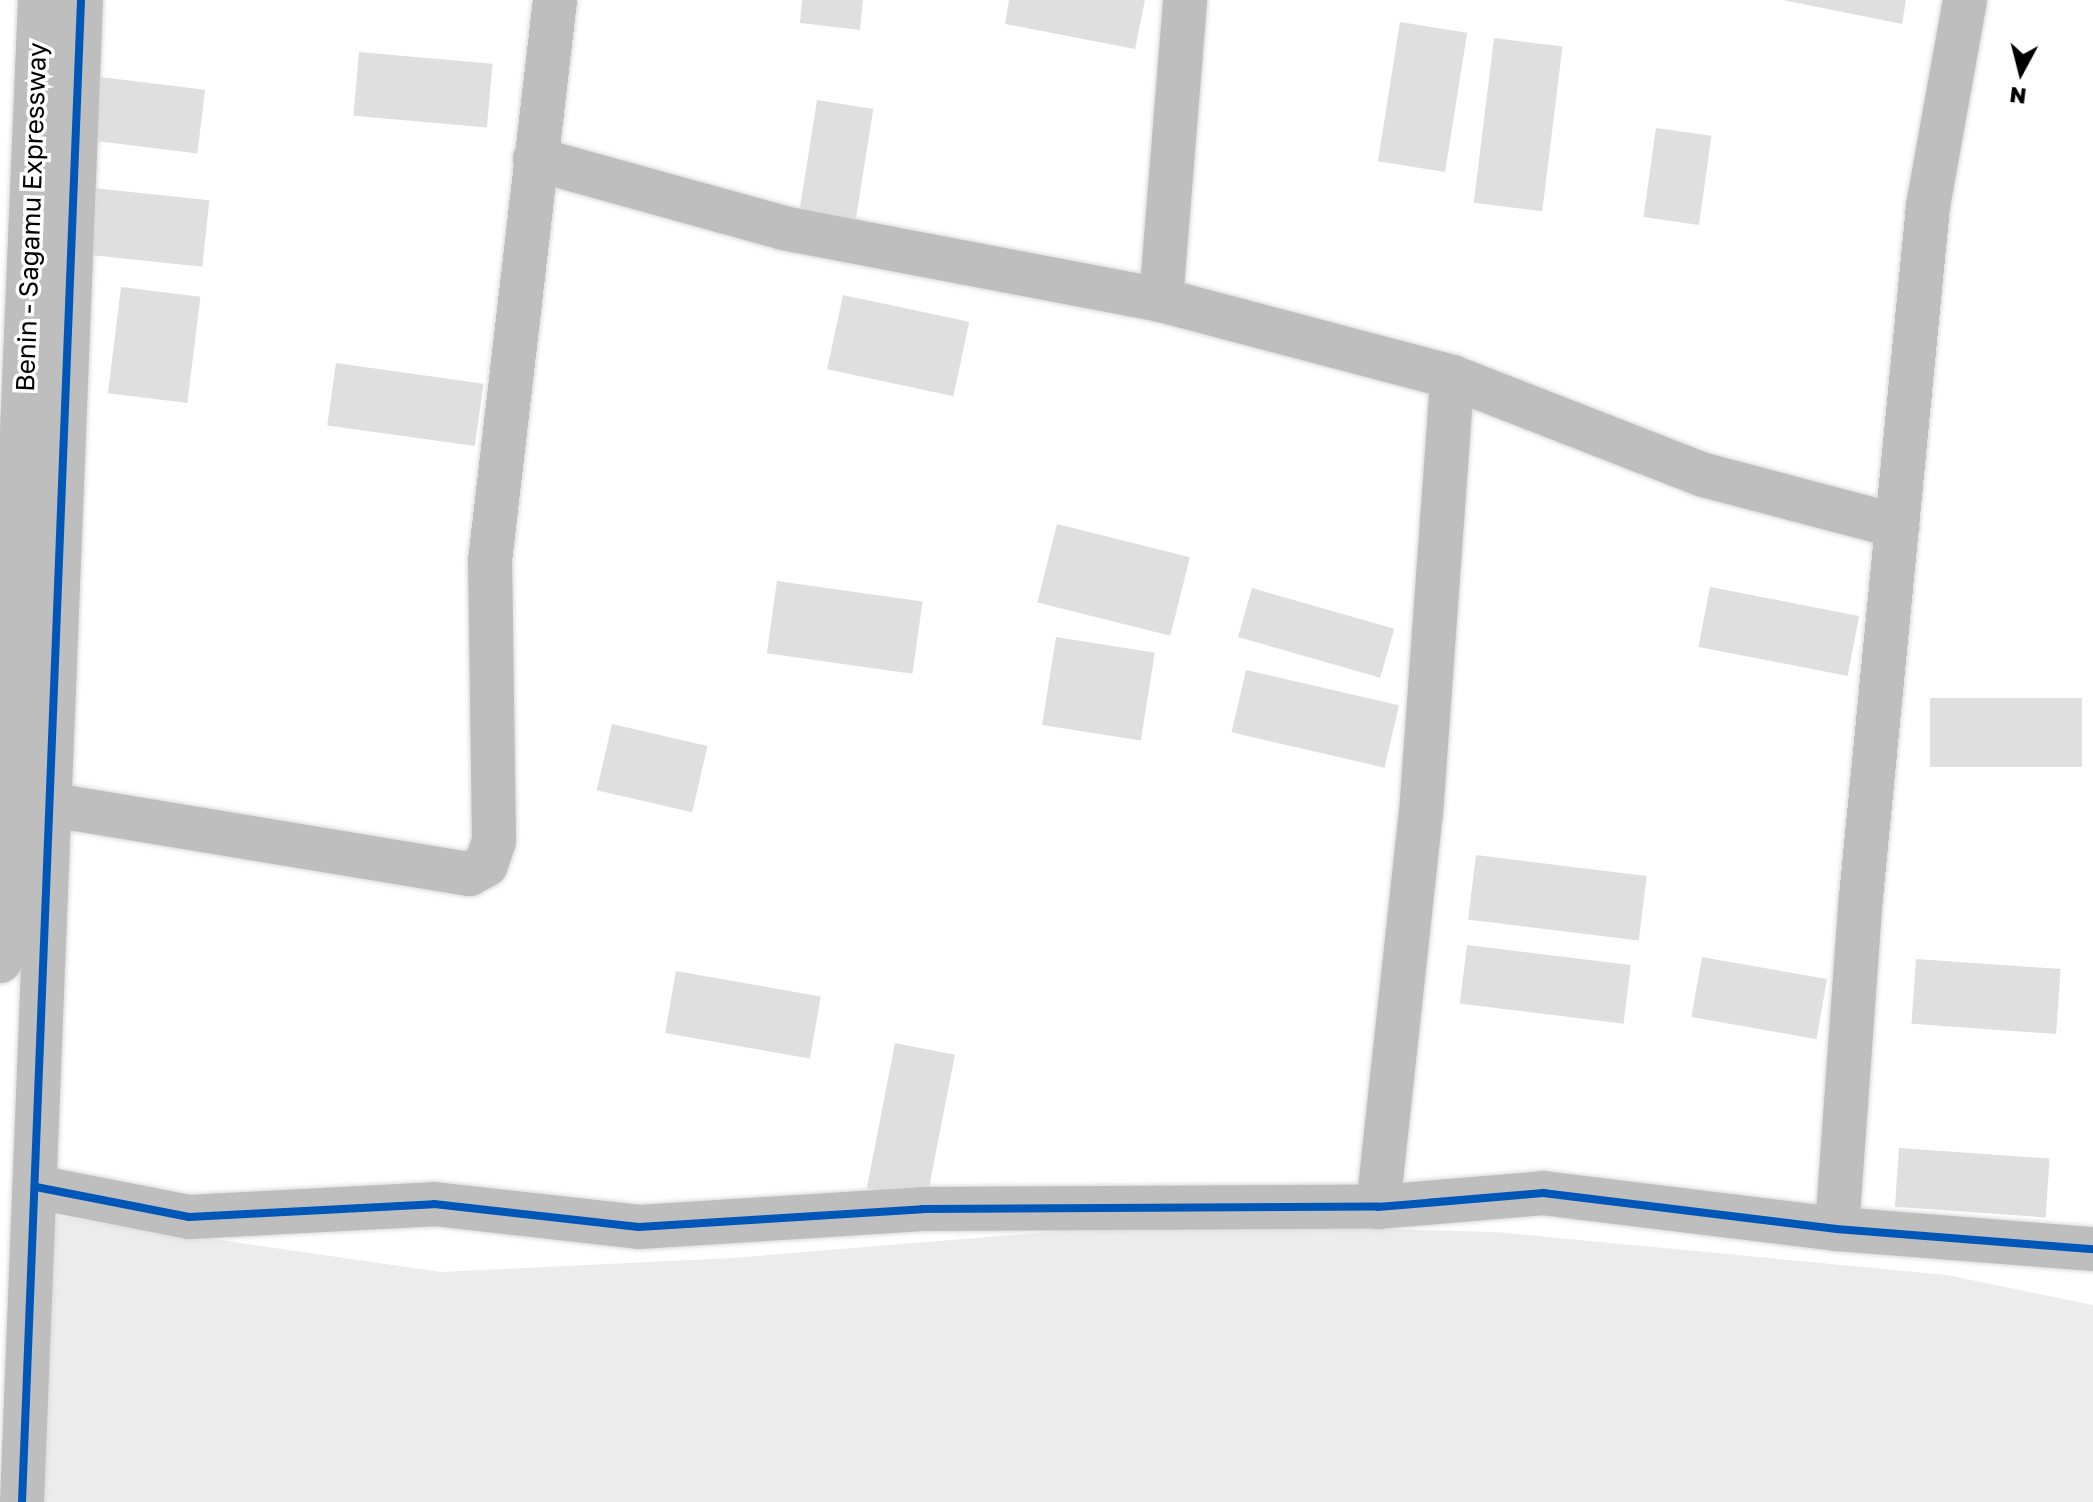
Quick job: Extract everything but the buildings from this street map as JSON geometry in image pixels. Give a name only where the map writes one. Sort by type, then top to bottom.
[{"type":"main road","name":"Benin - Sagamu Expressway","points":[[0,961],[40,0]]},
{"type":"main road","points":[[22,1502],[52,805],[81,0]]},
{"type":"main road","points":[[52,805],[469,874],[486,865],[494,841],[490,561],[555,0]]},
{"type":"main road","points":[[1161,300],[1185,0]]},
{"type":"main road","points":[[1837,1229],[1897,526],[1928,206],[1965,0]]},
{"type":"main road","points":[[535,159],[783,228],[1161,300],[1452,377],[1704,475],[1897,526]]},
{"type":"main road","points":[[1378,1207],[1421,814],[1452,377]]},
{"type":"main road","points":[[36,1187],[189,1217],[434,1204],[639,1227],[922,1209],[1378,1207],[1543,1193],[1837,1229],[2093,1249]]},
{"type":"shaded area","points":[[13,1210],[441,1272],[732,1258],[1159,1223],[1496,1232],[1947,1275],[2093,1305],[2093,1502],[0,1502]]},
{"type":"cycle path","points":[[22,1502],[81,0]]},
{"type":"cycle path","points":[[36,1187],[189,1217],[434,1204],[639,1227],[922,1209],[1378,1207],[1543,1193],[1837,1229],[2093,1249]]}]
